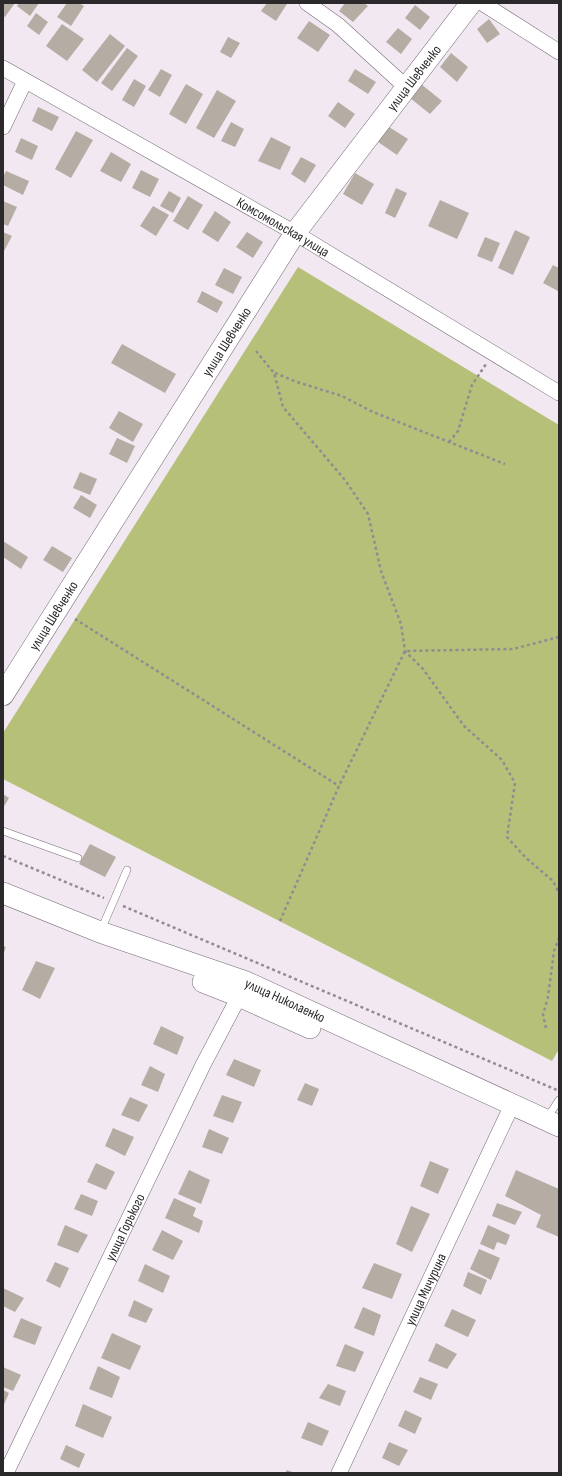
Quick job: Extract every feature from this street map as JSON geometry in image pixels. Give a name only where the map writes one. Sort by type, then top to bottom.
[{"type":"main road","name":"улица Шевченко","points":[[5,689],[295,233],[471,3]]},
{"type":"main road","name":"улица Николаенко","points":[[3,893],[243,990],[510,1109],[552,1123]]},
{"type":"main road","name":"улица Николаенко","points":[[3,905],[243,990]]},
{"type":"main road","name":"улица Николаенко","points":[[510,1109],[559,1137]]},
{"type":"street","points":[[307,3],[338,25],[406,87]]},
{"type":"street","points":[[482,3],[559,52]]},
{"type":"street","name":"Комсомольская улица","points":[[3,68],[295,233],[559,393]]},
{"type":"street","points":[[3,127],[25,81]]},
{"type":"street","name":"улица Горького","points":[[6,1473],[203,1065],[243,990]]},
{"type":"street","name":"улица Мичурина","points":[[339,1473],[510,1109]]},
{"type":"lane","points":[[3,831],[78,858]]},
{"type":"lane","points":[[100,932],[127,870]]},
{"type":"lane","points":[[552,1123],[559,1100]]},
{"type":"path","points":[[256,351],[274,373],[283,407],[345,480],[368,514],[381,571],[400,624],[405,651],[423,669],[464,726],[502,760],[515,783],[507,837],[526,858],[552,881],[559,893]]},
{"type":"path","points":[[449,442],[458,431],[472,385],[486,363]]},
{"type":"path","points":[[274,373],[342,396],[373,412],[505,464]]},
{"type":"path","points":[[75,618],[339,786]]},
{"type":"path","points":[[405,651],[513,649],[559,637]]},
{"type":"path","points":[[280,921],[339,786],[405,651]]},
{"type":"path","points":[[3,856],[559,1091]]},
{"type":"path","points":[[546,1028],[543,1015],[548,997],[554,951],[559,938]]},
{"type":"green space","points":[[298,267],[559,425],[559,1049],[552,1061],[3,779],[3,733]]},
{"type":"building","points":[[3,3],[15,3],[5,17],[3,16]]},
{"type":"building","points":[[19,3],[39,3],[30,16],[17,6]]},
{"type":"building","points":[[67,3],[79,3],[84,6],[71,26],[57,17]]},
{"type":"building","points":[[267,3],[287,4],[276,21],[261,11]]},
{"type":"building","points":[[345,3],[364,3],[368,6],[353,22],[339,11]]},
{"type":"building","points":[[415,5],[430,17],[420,30],[405,18]]},
{"type":"building","points":[[36,13],[48,22],[39,35],[27,26]]},
{"type":"building","points":[[489,19],[500,34],[487,43],[477,29]]},
{"type":"building","points":[[309,21],[330,35],[318,52],[297,38]]},
{"type":"building","points":[[62,24],[84,39],[67,61],[46,46]]},
{"type":"building","points":[[398,28],[412,39],[401,54],[386,42]]},
{"type":"building","points":[[110,34],[125,46],[97,82],[82,70]]},
{"type":"building","points":[[228,37],[240,43],[231,58],[220,52]]},
{"type":"building","points":[[127,48],[138,56],[112,91],[101,83]]},
{"type":"building","points":[[451,53],[468,67],[457,82],[440,67]]},
{"type":"building","points":[[161,69],[172,75],[160,97],[148,90]]},
{"type":"building","points":[[355,69],[376,82],[368,94],[348,81]]},
{"type":"building","points":[[134,79],[146,86],[134,107],[122,100]]},
{"type":"building","points":[[186,84],[203,94],[186,124],[169,114]]},
{"type":"building","points":[[421,84],[442,101],[430,114],[410,98]]},
{"type":"building","points":[[217,90],[236,101],[214,138],[196,128]]},
{"type":"building","points":[[338,102],[355,114],[345,128],[328,116]]},
{"type":"building","points":[[38,107],[59,117],[52,131],[32,121]]},
{"type":"building","points":[[231,122],[244,129],[235,147],[221,141]]},
{"type":"building","points":[[389,127],[408,139],[397,155],[378,142]]},
{"type":"building","points":[[76,131],[93,140],[71,178],[55,169]]},
{"type":"building","points":[[271,137],[291,147],[280,170],[258,161]]},
{"type":"building","points":[[21,138],[38,146],[32,160],[15,152]]},
{"type":"building","points":[[111,152],[131,164],[121,182],[100,171]]},
{"type":"building","points":[[301,157],[316,165],[305,183],[291,174]]},
{"type":"building","points":[[141,170],[159,179],[150,197],[132,188]]},
{"type":"building","points":[[6,171],[29,181],[23,195],[3,185],[3,177]]},
{"type":"building","points":[[355,173],[374,184],[362,205],[343,194]]},
{"type":"building","points":[[396,188],[407,193],[395,218],[385,213]]},
{"type":"building","points":[[169,191],[181,198],[173,213],[160,206]]},
{"type":"building","points":[[188,196],[203,205],[188,230],[173,221]]},
{"type":"building","points":[[440,200],[469,213],[457,239],[428,226]]},
{"type":"building","points":[[3,201],[17,207],[8,226],[3,224]]},
{"type":"building","points":[[153,206],[169,215],[156,236],[140,226]]},
{"type":"building","points":[[215,211],[231,222],[218,242],[202,232]]},
{"type":"building","points":[[515,230],[530,237],[513,275],[498,268]]},
{"type":"building","points":[[3,232],[12,236],[3,253]]},
{"type":"building","points":[[247,232],[263,242],[253,258],[236,247]]},
{"type":"building","points":[[485,237],[500,243],[492,262],[477,256]]},
{"type":"building","points":[[553,265],[559,268],[558,291],[543,283]]},
{"type":"building","points":[[224,268],[242,277],[233,294],[215,285]]},
{"type":"building","points":[[202,291],[223,302],[217,313],[197,302]]},
{"type":"building","points":[[122,344],[176,374],[165,393],[111,363]]},
{"type":"building","points":[[119,411],[143,424],[133,442],[109,428]]},
{"type":"building","points":[[117,438],[135,446],[127,463],[109,454]]},
{"type":"building","points":[[80,472],[97,479],[90,495],[73,488]]},
{"type":"building","points":[[81,495],[97,505],[90,518],[73,508]]},
{"type":"building","points":[[3,541],[28,557],[21,569],[3,557]]},
{"type":"building","points":[[52,546],[72,558],[63,572],[43,560]]},
{"type":"building","points":[[3,794],[9,798],[3,808]]},
{"type":"building","points":[[90,844],[116,857],[105,877],[79,864]]},
{"type":"building","points":[[3,946],[6,947],[3,955]]},
{"type":"building","points":[[36,961],[55,968],[40,999],[22,990]]},
{"type":"building","points":[[161,1026],[184,1037],[177,1055],[153,1044]]},
{"type":"building","points":[[234,1059],[261,1070],[254,1087],[226,1075]]},
{"type":"building","points":[[150,1066],[165,1074],[158,1092],[141,1085]]},
{"type":"building","points":[[305,1083],[319,1089],[312,1106],[297,1100]]},
{"type":"building","points":[[222,1095],[242,1102],[233,1123],[213,1116]]},
{"type":"building","points":[[130,1097],[148,1105],[139,1122],[121,1115]]},
{"type":"building","points":[[113,1128],[134,1137],[125,1156],[105,1146]]},
{"type":"building","points":[[209,1129],[229,1138],[222,1154],[202,1147]]},
{"type":"building","points":[[430,1161],[449,1169],[438,1194],[420,1186]]},
{"type":"building","points":[[96,1163],[115,1172],[106,1190],[87,1182]]},
{"type":"building","points":[[189,1170],[210,1180],[201,1204],[178,1194]]},
{"type":"building","points":[[516,1170],[559,1189],[559,1237],[536,1227],[541,1215],[505,1196]]},
{"type":"building","points":[[81,1194],[98,1201],[92,1216],[74,1209]]},
{"type":"building","points":[[174,1198],[196,1208],[193,1216],[203,1221],[199,1233],[165,1218]]},
{"type":"building","points":[[497,1203],[522,1212],[515,1225],[492,1216]]},
{"type":"building","points":[[411,1206],[430,1214],[412,1252],[396,1244]]},
{"type":"building","points":[[65,1225],[88,1235],[78,1253],[57,1245]]},
{"type":"building","points":[[488,1225],[510,1235],[506,1245],[497,1242],[494,1250],[480,1244]]},
{"type":"building","points":[[162,1230],[183,1241],[173,1260],[152,1250]]},
{"type":"building","points":[[479,1249],[500,1258],[491,1280],[470,1269]]},
{"type":"building","points":[[55,1262],[69,1268],[60,1288],[46,1281]]},
{"type":"building","points":[[374,1263],[402,1274],[392,1299],[362,1288]]},
{"type":"building","points":[[145,1264],[170,1276],[163,1293],[138,1281]]},
{"type":"building","points":[[468,1272],[487,1280],[481,1295],[463,1286]]},
{"type":"building","points":[[3,1288],[24,1298],[15,1312],[3,1306]]},
{"type":"building","points":[[134,1300],[153,1309],[146,1323],[128,1316]]},
{"type":"building","points":[[363,1307],[381,1315],[374,1336],[354,1328]]},
{"type":"building","points":[[452,1309],[476,1320],[468,1337],[444,1326]]},
{"type":"building","points":[[21,1318],[42,1327],[35,1345],[13,1337]]},
{"type":"building","points":[[112,1333],[141,1346],[130,1370],[101,1358]]},
{"type":"building","points":[[436,1343],[457,1354],[447,1369],[428,1361]]},
{"type":"building","points":[[345,1344],[364,1352],[355,1372],[336,1366]]},
{"type":"building","points":[[98,1366],[120,1377],[112,1398],[89,1389]]},
{"type":"building","points":[[3,1367],[21,1375],[13,1391],[3,1387]]},
{"type":"building","points":[[420,1377],[438,1384],[431,1400],[413,1392]]},
{"type":"building","points":[[328,1384],[346,1391],[340,1406],[319,1398]]},
{"type":"building","points":[[3,1390],[9,1393],[3,1407]]},
{"type":"building","points":[[83,1404],[112,1417],[103,1438],[75,1426]]},
{"type":"building","points":[[405,1410],[422,1418],[415,1434],[398,1426]]},
{"type":"building","points":[[308,1422],[329,1431],[322,1446],[301,1438]]},
{"type":"building","points":[[389,1442],[408,1450],[399,1466],[382,1458]]},
{"type":"building","points":[[66,1445],[85,1454],[79,1468],[60,1459]]},
{"type":"building","points":[[287,1470],[295,1473],[285,1473]]}]
